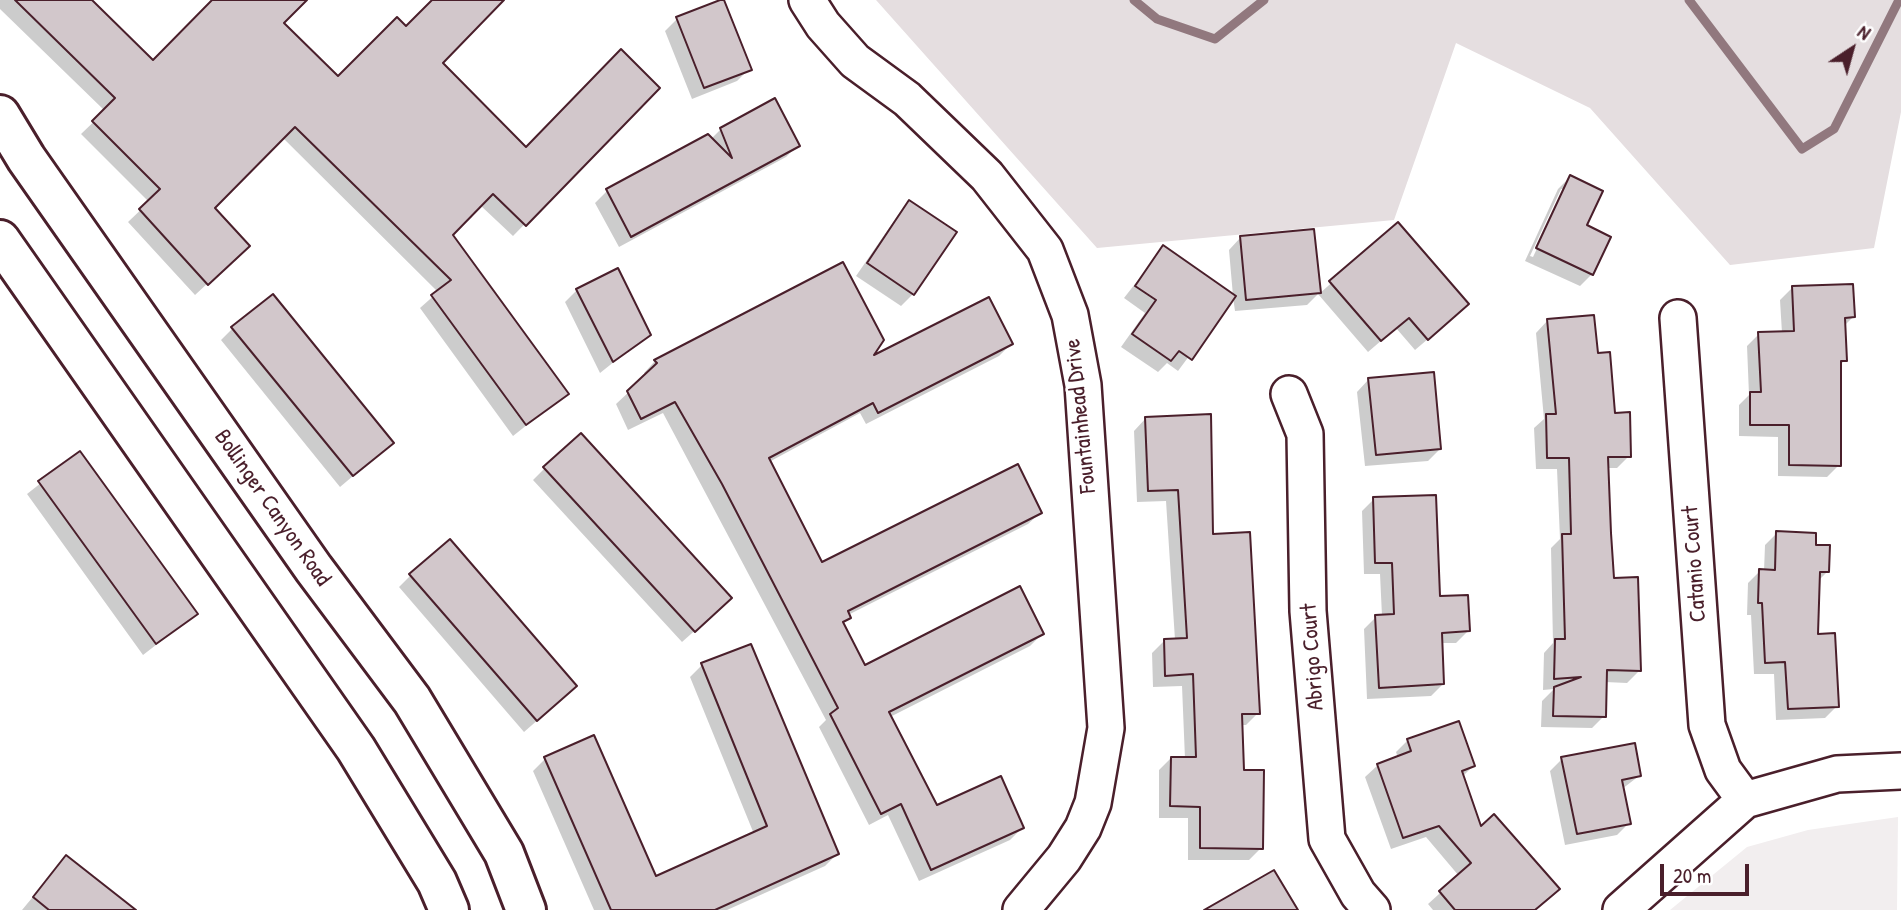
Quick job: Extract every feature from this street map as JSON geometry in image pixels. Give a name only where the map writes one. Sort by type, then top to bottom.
[{"type":"main road","name":"Bollinger Canyon Road","points":[[0,116],[26,158],[275,513],[412,701],[504,853],[526,910]]},
{"type":"main road","points":[[0,240],[356,749],[437,882],[449,910]]},
{"type":"street","name":"Fountainhead Drive","points":[[807,0],[823,25],[855,61],[907,99],[987,176],[1045,250],[1070,315],[1083,385],[1106,728],[1093,803],[1083,828],[1064,858],[1021,910]]},
{"type":"street","name":"Catanio Court","points":[[1678,318],[1707,725],[1723,770],[1745,800]]},
{"type":"street","name":"Abrigo Court","points":[[1289,394],[1305,434],[1308,611],[1327,839],[1358,894],[1372,910]]},
{"type":"street","points":[[1621,910],[1745,800],[1837,774],[1901,771]]},
{"type":"shaded area","points":[[876,0],[1901,0],[1901,112],[1874,248],[1730,265],[1590,108],[1456,43],[1394,220],[1097,248]]},
{"type":"shaded area","points":[[1898,817],[1897,910],[1670,910],[1747,847],[1808,830]]},
{"type":"building","points":[[15,0],[92,0],[153,60],[212,0],[307,0],[284,23],[338,76],[397,17],[406,26],[432,0],[504,0],[443,63],[526,147],[621,49],[660,88],[526,226],[493,194],[453,235],[569,394],[526,425],[431,295],[451,280],[295,127],[215,208],[250,246],[208,285],[139,209],[160,189],[92,121],[115,98]]},
{"type":"building","points":[[724,0],[752,70],[704,88],[676,17]]},
{"type":"building","points":[[775,98],[800,146],[631,237],[606,189],[708,134],[732,158],[720,128]]},
{"type":"building","points":[[1570,175],[1603,191],[1587,225],[1611,237],[1593,275],[1536,248]]},
{"type":"building","points":[[909,200],[957,232],[914,295],[867,263]]},
{"type":"building","points":[[1398,222],[1469,304],[1428,340],[1409,318],[1381,341],[1329,281]]},
{"type":"building","points":[[1314,229],[1321,293],[1246,300],[1240,236]]},
{"type":"building","points":[[1163,245],[1236,296],[1192,360],[1179,351],[1171,361],[1132,334],[1156,300],[1135,286]]},
{"type":"building","points":[[843,262],[884,340],[874,355],[989,297],[1013,344],[878,413],[873,403],[769,458],[822,562],[1018,464],[1042,513],[848,611],[851,618],[843,622],[865,665],[1020,586],[1044,634],[889,712],[937,805],[1001,776],[1024,828],[931,870],[901,804],[881,814],[830,714],[838,708],[722,484],[675,402],[641,419],[627,391],[657,363],[654,360]]},
{"type":"building","points":[[618,268],[651,335],[613,362],[576,289]]},
{"type":"building","points":[[1853,284],[1855,317],[1845,318],[1847,361],[1841,361],[1841,466],[1789,465],[1789,425],[1750,425],[1750,392],[1761,392],[1758,332],[1794,331],[1792,286]]},
{"type":"building","points":[[273,294],[394,443],[353,476],[231,327]]},
{"type":"building","points":[[1594,315],[1598,353],[1610,352],[1615,413],[1630,412],[1631,457],[1608,457],[1611,533],[1614,578],[1638,577],[1641,671],[1607,670],[1606,717],[1553,716],[1554,687],[1581,677],[1554,679],[1555,639],[1565,639],[1562,534],[1571,534],[1569,458],[1547,458],[1546,414],[1556,414],[1547,319]]},
{"type":"building","points":[[1434,372],[1441,449],[1376,455],[1368,378]]},
{"type":"building","points":[[1211,414],[1213,534],[1250,532],[1260,714],[1242,714],[1244,770],[1264,770],[1263,849],[1200,848],[1200,807],[1170,806],[1171,757],[1196,757],[1193,674],[1165,676],[1164,639],[1187,638],[1178,490],[1148,491],[1145,417]]},
{"type":"building","points":[[581,433],[732,598],[695,632],[543,467]]},
{"type":"building","points":[[80,451],[198,614],[156,644],[38,481]]},
{"type":"building","points":[[1436,495],[1440,596],[1468,595],[1470,631],[1442,633],[1444,684],[1379,688],[1375,615],[1394,614],[1392,563],[1375,563],[1373,497]]},
{"type":"building","points":[[1776,531],[1816,533],[1816,545],[1830,545],[1829,572],[1820,572],[1818,634],[1835,633],[1839,707],[1788,709],[1785,662],[1765,663],[1762,603],[1758,603],[1759,569],[1775,570]]},
{"type":"building","points":[[450,539],[577,686],[537,721],[409,574]]},
{"type":"building","points":[[751,644],[839,854],[715,910],[611,910],[544,757],[594,735],[656,876],[767,826],[701,663]]},
{"type":"building","points":[[1459,721],[1475,766],[1462,771],[1481,826],[1494,814],[1560,889],[1535,910],[1455,910],[1439,891],[1471,863],[1439,826],[1403,838],[1377,764],[1411,751],[1407,739]]},
{"type":"building","points":[[1635,743],[1641,776],[1622,780],[1631,824],[1577,834],[1561,757]]},
{"type":"building","points":[[66,855],[136,910],[49,910],[33,897]]},
{"type":"building","points":[[1274,870],[1298,910],[1204,910]]},
{"type":"waterway","points":[[1134,0],[1157,19],[1215,39],[1264,0]]},
{"type":"waterway","points":[[1689,0],[1802,149],[1834,129],[1899,0]]}]
